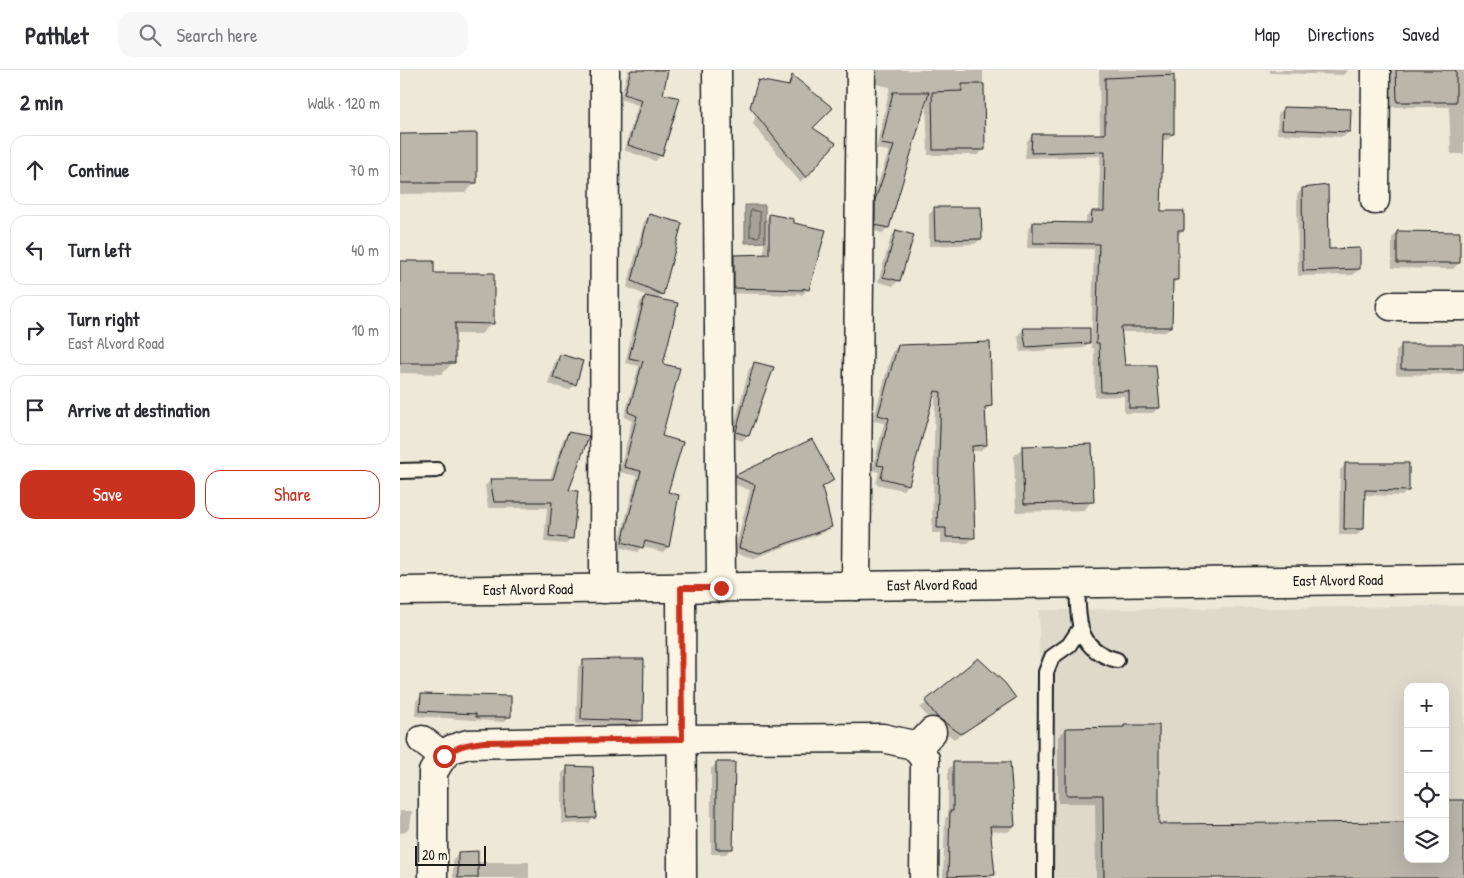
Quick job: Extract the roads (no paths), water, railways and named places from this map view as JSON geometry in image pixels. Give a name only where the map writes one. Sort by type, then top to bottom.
[{"type":"street","points":[[604,589],[605,70]]},
{"type":"street","points":[[717,70],[721,588]]},
{"type":"street","points":[[856,586],[862,70]]},
{"type":"street","points":[[1375,200],[1376,70]]},
{"type":"street","points":[[1391,306],[1464,306]]},
{"type":"street","name":"East Alvord Road","points":[[400,591],[1464,580]]},
{"type":"street","points":[[681,588],[682,878]]},
{"type":"street","points":[[433,878],[433,748],[452,749],[484,742],[882,738],[902,741],[925,740],[924,878]]},
{"type":"lane","points":[[400,471],[437,470]]},
{"type":"lane","points":[[1077,584],[1079,630],[1093,650],[1103,656],[1117,660]]},
{"type":"lane","points":[[1045,878],[1046,672],[1052,657],[1069,645],[1079,630]]},
{"type":"water","points":[[745,205],[765,205],[765,242],[745,243]]}]
